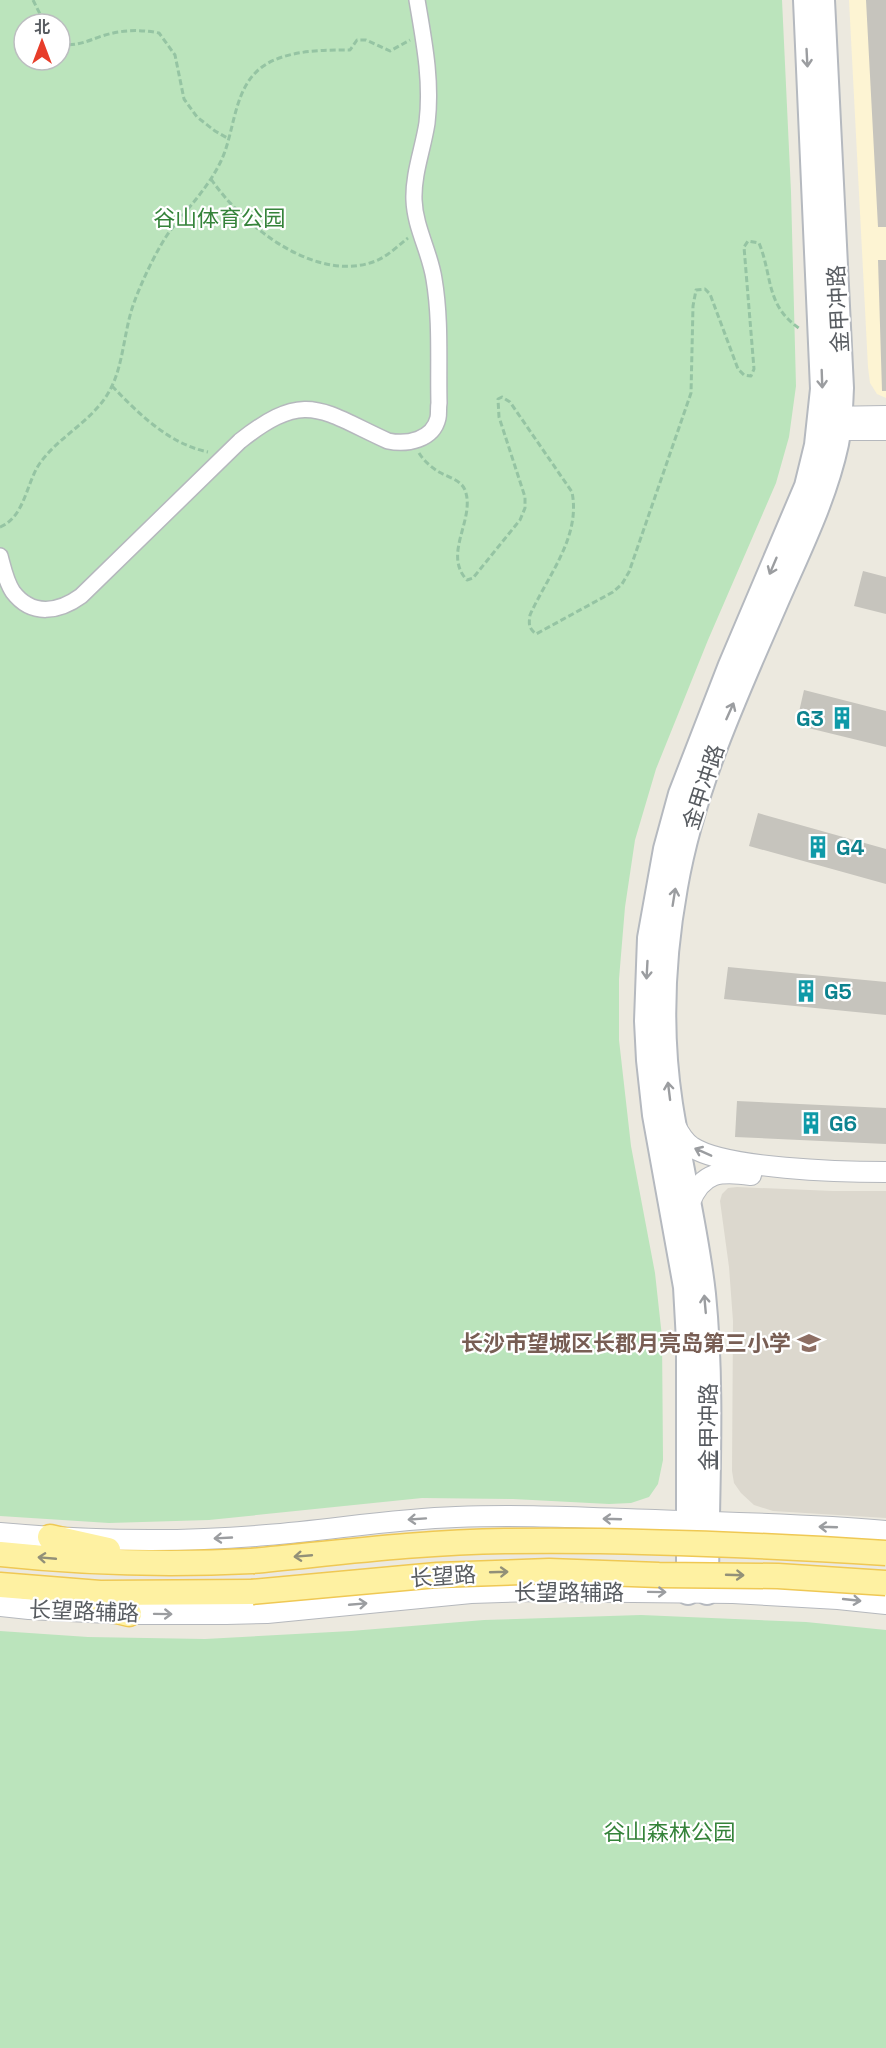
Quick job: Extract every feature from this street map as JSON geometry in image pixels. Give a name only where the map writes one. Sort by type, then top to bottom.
[{"type":"main road","name":"金甲冲路","points":[[697,1593],[698,1474],[707,1335],[698,1245],[675,1125],[666,1060],[664,980],[675,889],[683,852],[710,760],[798,554],[831,469],[830,424],[822,389],[805,0]]},
{"type":"main road","name":"金甲冲路","points":[[698,1474],[689,1376],[685,1287],[677,1232],[654,1115],[648,1060],[646,1021],[649,938],[661,869],[680,794],[696,747],[830,424],[841,376],[823,0]]},
{"type":"main road","points":[[50,1537],[166,1564]]},
{"type":"main road","name":"长望路","points":[[0,1554],[66,1560],[166,1564],[252,1561],[396,1547],[504,1541],[735,1545],[886,1553]]},
{"type":"main road","name":"长望路","points":[[12,1587],[100,1593],[189,1594],[252,1592],[437,1575],[549,1571],[767,1576],[886,1583]]},
{"type":"main road","points":[[12,1587],[129,1614]]},
{"type":"street","points":[[0,556],[12,591],[23,603],[53,610],[67,606],[81,596],[225,456],[263,423],[286,412],[300,408],[314,408],[388,441],[411,442],[425,437],[433,430],[438,419],[439,403],[437,293],[432,268],[416,220],[414,199],[415,177],[427,124],[429,94],[428,58],[417,0]]},
{"type":"street","points":[[830,424],[886,416]]},
{"type":"street","points":[[830,424],[886,430]]},
{"type":"street","points":[[675,1125],[692,1147],[715,1157],[779,1166],[886,1172]]},
{"type":"street","points":[[690,1202],[701,1183],[708,1178],[729,1172],[777,1179],[886,1184]]},
{"type":"street","points":[[650,1520],[663,1516],[679,1503],[698,1474],[711,1488],[721,1507],[738,1519],[749,1523]]},
{"type":"street","points":[[0,1533],[50,1537],[173,1540],[266,1536],[402,1520],[457,1517],[749,1523],[886,1531]]},
{"type":"street","name":"长望路辅路","points":[[0,1606],[29,1610],[129,1614],[267,1613],[471,1593],[533,1591],[697,1593],[838,1599],[886,1604]]},
{"type":"path","points":[[72,45],[128,30],[159,33],[175,55],[184,99],[197,117],[229,139]]},
{"type":"path","points":[[0,527],[13,520],[31,480],[45,457],[102,403],[112,386],[135,299],[168,234],[211,179],[222,160],[242,94],[250,79],[262,67],[296,54],[350,50],[357,40],[366,40],[390,51],[423,33]]},
{"type":"path","points":[[211,179],[236,210],[261,231],[284,248],[312,260],[342,266],[360,265],[379,259],[419,230]]},
{"type":"path","points":[[411,442],[425,461],[464,487],[467,499],[458,549],[461,575],[467,580],[473,578],[520,520],[525,508],[525,497],[500,417],[498,399],[502,397],[510,402],[572,492],[575,507],[573,525],[528,625],[536,634],[613,592],[622,584],[629,572],[691,393],[693,306],[696,291],[705,289],[710,294],[738,369],[744,375],[751,376],[754,369],[744,259],[744,247],[748,241],[759,243],[773,298],[780,311],[789,322],[802,330],[820,329]]},
{"type":"path","points":[[112,386],[138,413],[158,429],[202,451],[225,456]]},
{"type":"shaded area","points":[[849,0],[886,0],[886,398],[877,394],[870,383],[868,367]]},
{"type":"shaded area","name":"长沙市望城区长郡月亮岛第三小学","points":[[728,1188],[886,1191],[886,1518],[773,1511],[754,1505],[734,1483],[732,1471],[733,1321],[729,1267],[720,1201],[722,1194]]},
{"type":"green space","name":"谷山体育公园","points":[[0,0],[782,0],[791,192],[796,386],[789,437],[776,483],[708,640],[656,769],[635,840],[625,907],[619,979],[619,1040],[631,1146],[655,1273],[662,1337],[663,1460],[658,1484],[649,1497],[631,1503],[422,1498],[209,1520],[109,1523],[0,1516]]},
{"type":"green space","name":"谷山森林公园","points":[[641,1615],[806,1622],[886,1630],[886,2048],[0,2048],[0,1631],[88,1637],[205,1639],[351,1631],[484,1620]]},
{"type":"building","points":[[866,0],[886,0],[886,227],[878,227]]},
{"type":"building","points":[[878,260],[886,260],[886,391],[882,391]]},
{"type":"building","points":[[863,571],[886,577],[886,614],[854,606]]},
{"type":"building","name":"G3","points":[[804,690],[886,711],[886,747],[796,725]]},
{"type":"building","name":"G4","points":[[758,813],[886,849],[886,884],[749,846]]},
{"type":"building","name":"G5","points":[[728,967],[886,982],[886,1015],[724,999]]},
{"type":"building","name":"G6","points":[[737,1101],[886,1108],[886,1144],[735,1137]]},
{"type":"place","name":"G3","points":[[842,718]]},
{"type":"place","name":"G4","points":[[818,847]]},
{"type":"place","name":"G5","points":[[806,991]]},
{"type":"place","name":"G6","points":[[811,1123]]},
{"type":"place","name":"长沙市望城区长郡月亮岛第三小学","points":[[809,1343]]}]
